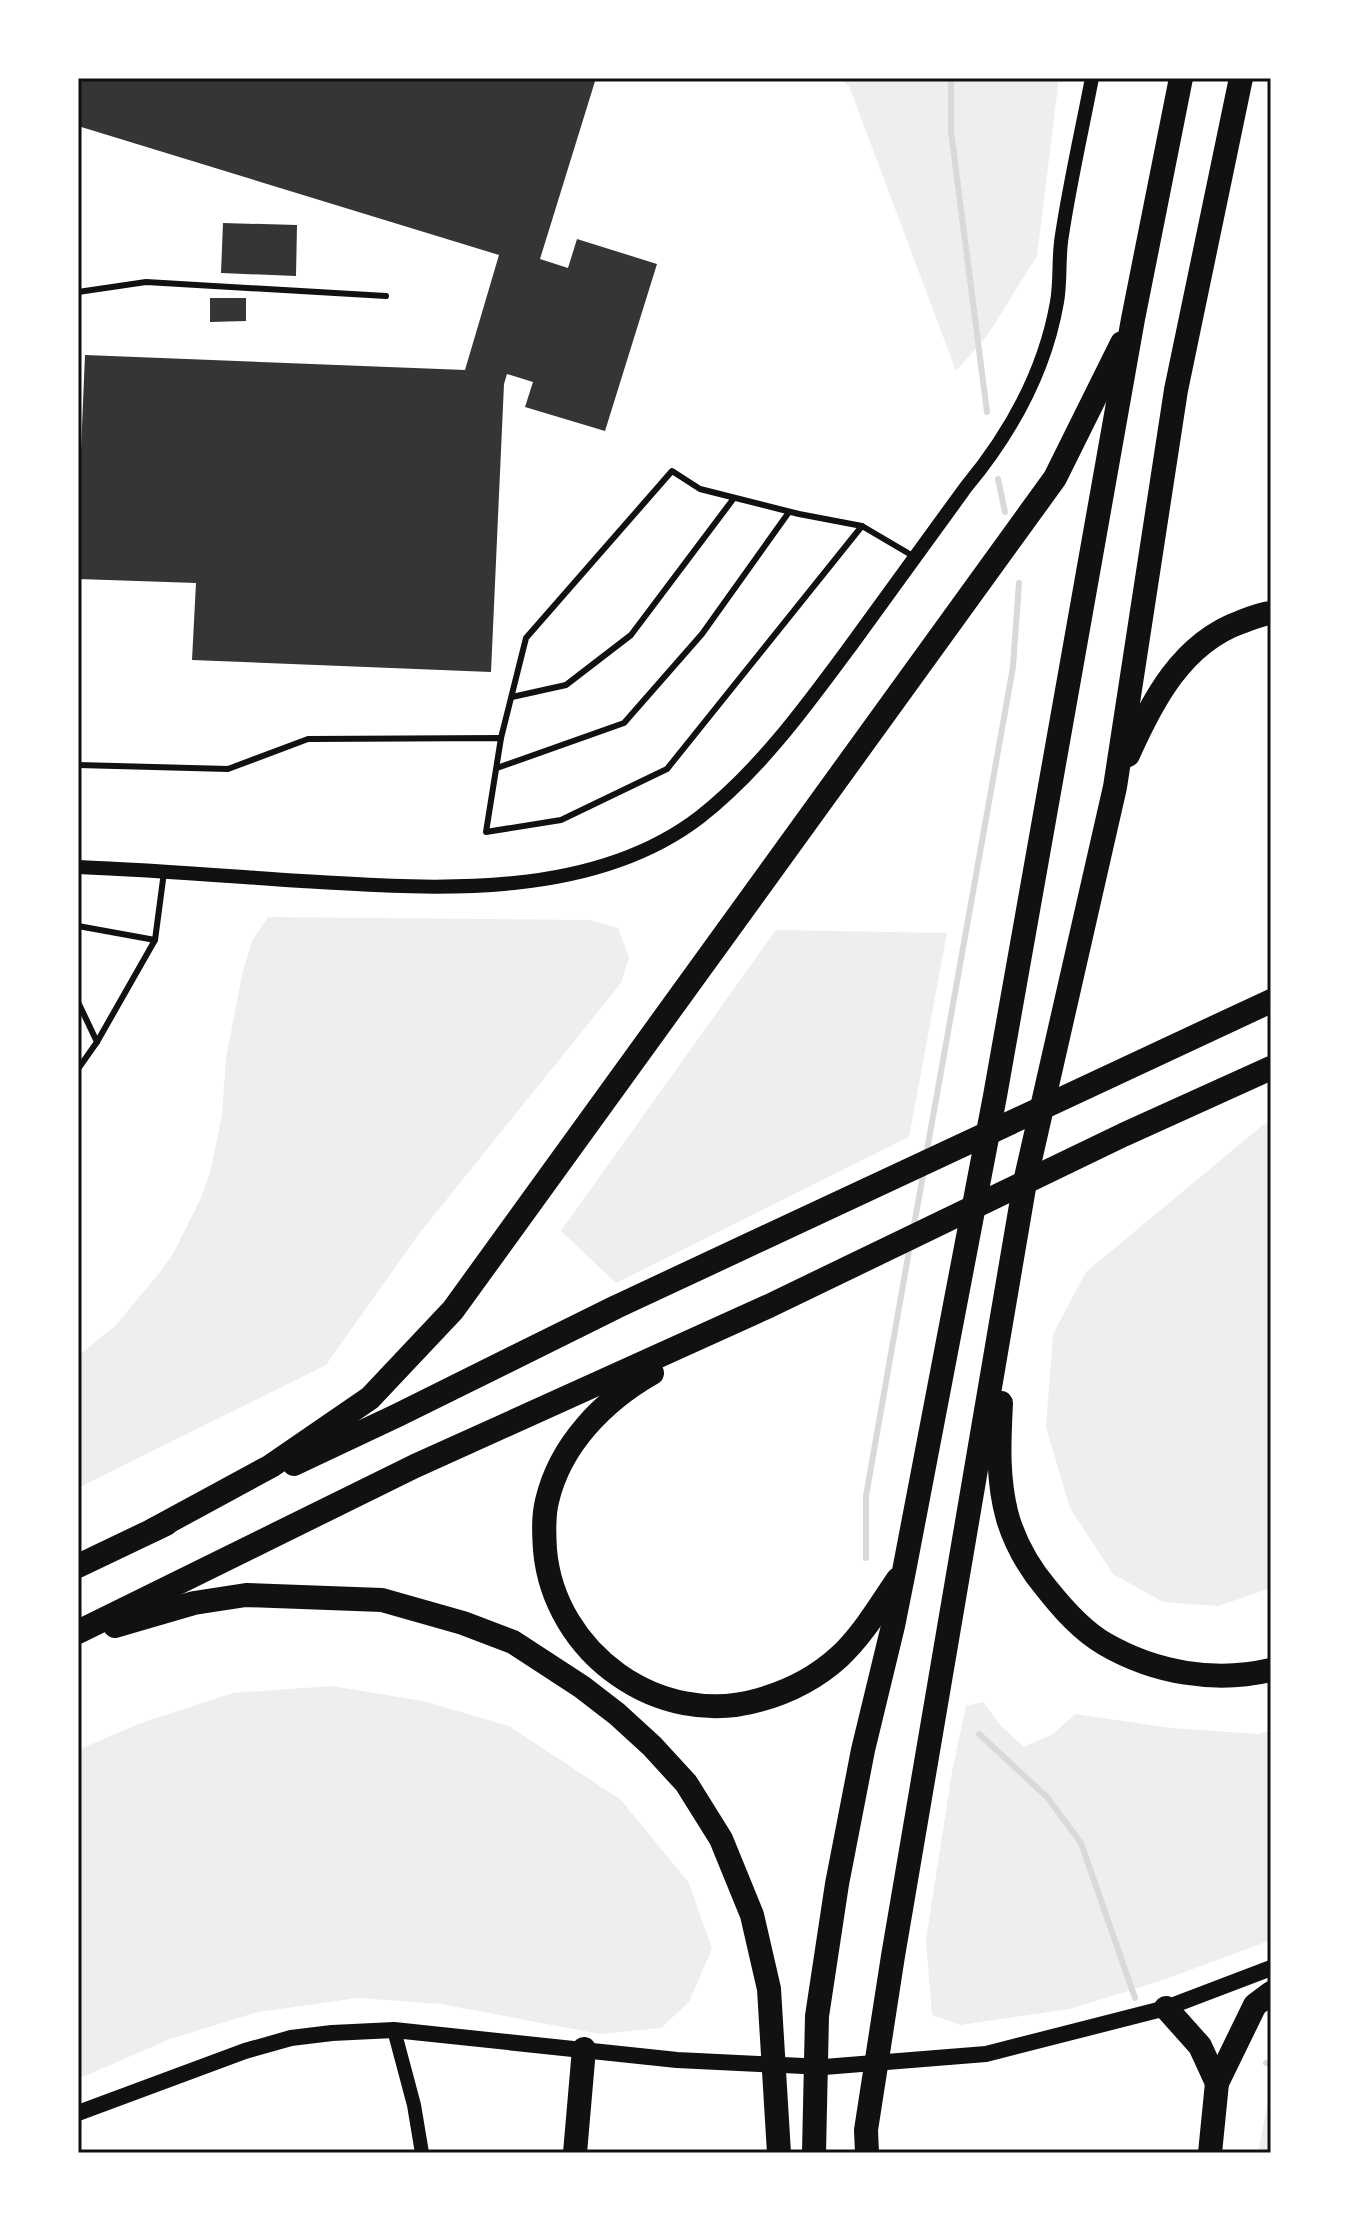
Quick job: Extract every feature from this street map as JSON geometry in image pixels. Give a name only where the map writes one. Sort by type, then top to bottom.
[{"type":"highway","points":[[814,2153],[817,2016],[831,1928],[863,1750],[893,1626],[995,1096],[1133,319],[1181,78]]},
{"type":"highway","points":[[867,2153],[866,2130],[893,1956],[1025,1182],[1115,787],[1176,390],[1241,78]]},
{"type":"highway","points":[[153,1530],[271,1466],[370,1398],[453,1310],[1055,478],[1133,319]]},
{"type":"highway","points":[[1115,787],[1144,718],[1170,677],[1192,651],[1222,629],[1271,613]]},
{"type":"highway","points":[[78,1566],[398,1415],[616,1307],[1271,1001]]},
{"type":"highway","points":[[78,1634],[415,1466],[769,1306],[1123,1135],[1269,1069]]},
{"type":"highway","points":[[769,1306],[630,1385],[601,1410],[577,1437],[558,1471],[547,1501],[544,1531],[546,1565],[565,1618],[582,1642],[607,1668],[650,1694],[701,1706],[748,1703],[776,1695],[803,1682],[840,1657],[904,1571]]},
{"type":"highway","points":[[1004,1313],[999,1442],[1001,1487],[1009,1522],[1023,1555],[1040,1580],[1059,1605],[1104,1644],[1155,1666],[1217,1677],[1271,1670]]},
{"type":"highway","points":[[78,1634],[194,1603],[246,1595],[382,1600],[463,1623],[513,1642],[582,1687],[652,1746],[686,1783],[721,1839],[752,1915],[769,1989],[779,2153]]},
{"type":"highway","points":[[1210,2153],[1217,2083],[1255,2005],[1271,1993]]},
{"type":"highway","points":[[1166,2008],[1200,2046],[1217,2083]]},
{"type":"highway","points":[[575,2153],[584,2049]]},
{"type":"main road","points":[[78,2113],[218,2060],[291,2038],[332,2033],[394,2030],[677,2060],[824,2067],[986,2054],[1166,2008],[1271,1968]]},
{"type":"street","points":[[78,867],[406,888],[467,886],[528,881],[589,870],[632,855],[674,835],[699,818],[723,798],[785,731],[1003,438],[1019,412],[1043,355],[1057,302],[1061,237],[1092,78]]},
{"type":"street","points":[[394,2030],[414,2105],[422,2153]]},
{"type":"lane","points":[[78,292],[146,282],[386,296]]},
{"type":"lane","points":[[78,306],[78,313]]},
{"type":"lane","points":[[862,526],[667,769],[561,820],[486,832],[501,738],[526,638],[672,471],[700,489],[789,512],[862,526],[915,557]]},
{"type":"lane","points":[[512,697],[566,685],[631,635],[734,498]]},
{"type":"lane","points":[[497,768],[624,723],[702,634],[789,512]]},
{"type":"lane","points":[[78,765],[228,769],[308,739],[501,738]]},
{"type":"lane","points":[[78,1069],[97,1042],[155,940],[164,872]]},
{"type":"lane","points":[[78,926],[155,940]]},
{"type":"lane","points":[[78,1002],[97,1042]]},
{"type":"shaded area","points":[[838,78],[1059,78],[1037,256],[987,336],[956,371],[849,86]]},
{"type":"shaded area","points":[[268,917],[591,920],[618,928],[629,957],[621,983],[418,1235],[326,1365],[78,1488],[78,1356],[116,1325],[156,1277],[173,1254],[200,1200],[210,1173],[222,1115],[226,1058],[243,970],[252,941]]},
{"type":"shaded area","points":[[776,930],[947,933],[909,1137],[616,1283],[561,1231]]},
{"type":"shaded area","points":[[1271,1121],[1271,1588],[1218,1606],[1163,1602],[1113,1574],[1070,1508],[1046,1427],[1053,1334],[1086,1272]]},
{"type":"shaded area","points":[[332,1686],[423,1701],[509,1726],[621,1800],[689,1883],[712,1949],[689,2002],[661,2028],[600,2034],[441,2004],[358,1998],[258,2012],[170,2039],[78,2079],[78,1750],[141,1723],[233,1693]]},
{"type":"shaded area","points":[[983,1702],[1001,1726],[1024,1747],[1053,1734],[1075,1714],[1171,1728],[1258,1734],[1271,1730],[1271,1940],[1163,1980],[1070,2009],[960,2025],[932,2015],[926,1940],[952,1772],[966,1706]]},
{"type":"shaded area","points":[[1271,2086],[1271,2153],[1258,2153]]},
{"type":"building","points":[[82,78],[596,78],[540,259],[568,268],[577,239],[657,264],[605,431],[525,407],[533,382],[507,374],[504,384],[491,672],[192,660],[196,583],[78,579],[85,355],[465,370],[499,255],[78,126],[78,91]]},
{"type":"building","points":[[223,223],[297,225],[296,276],[221,273]]},
{"type":"building","points":[[210,298],[246,298],[246,321],[210,322]]},
{"type":"waterway","points":[[951,78],[951,131],[987,412]]},
{"type":"waterway","points":[[998,479],[1005,512]]},
{"type":"waterway","points":[[926,1156],[1013,667],[1019,583]]},
{"type":"waterway","points":[[913,1230],[924,1170]]},
{"type":"waterway","points":[[866,1558],[866,1496],[910,1245]]},
{"type":"waterway","points":[[979,1734],[1047,1797],[1081,1843],[1135,1998]]},
{"type":"waterway","points":[[1266,2063],[1271,2065]]}]
